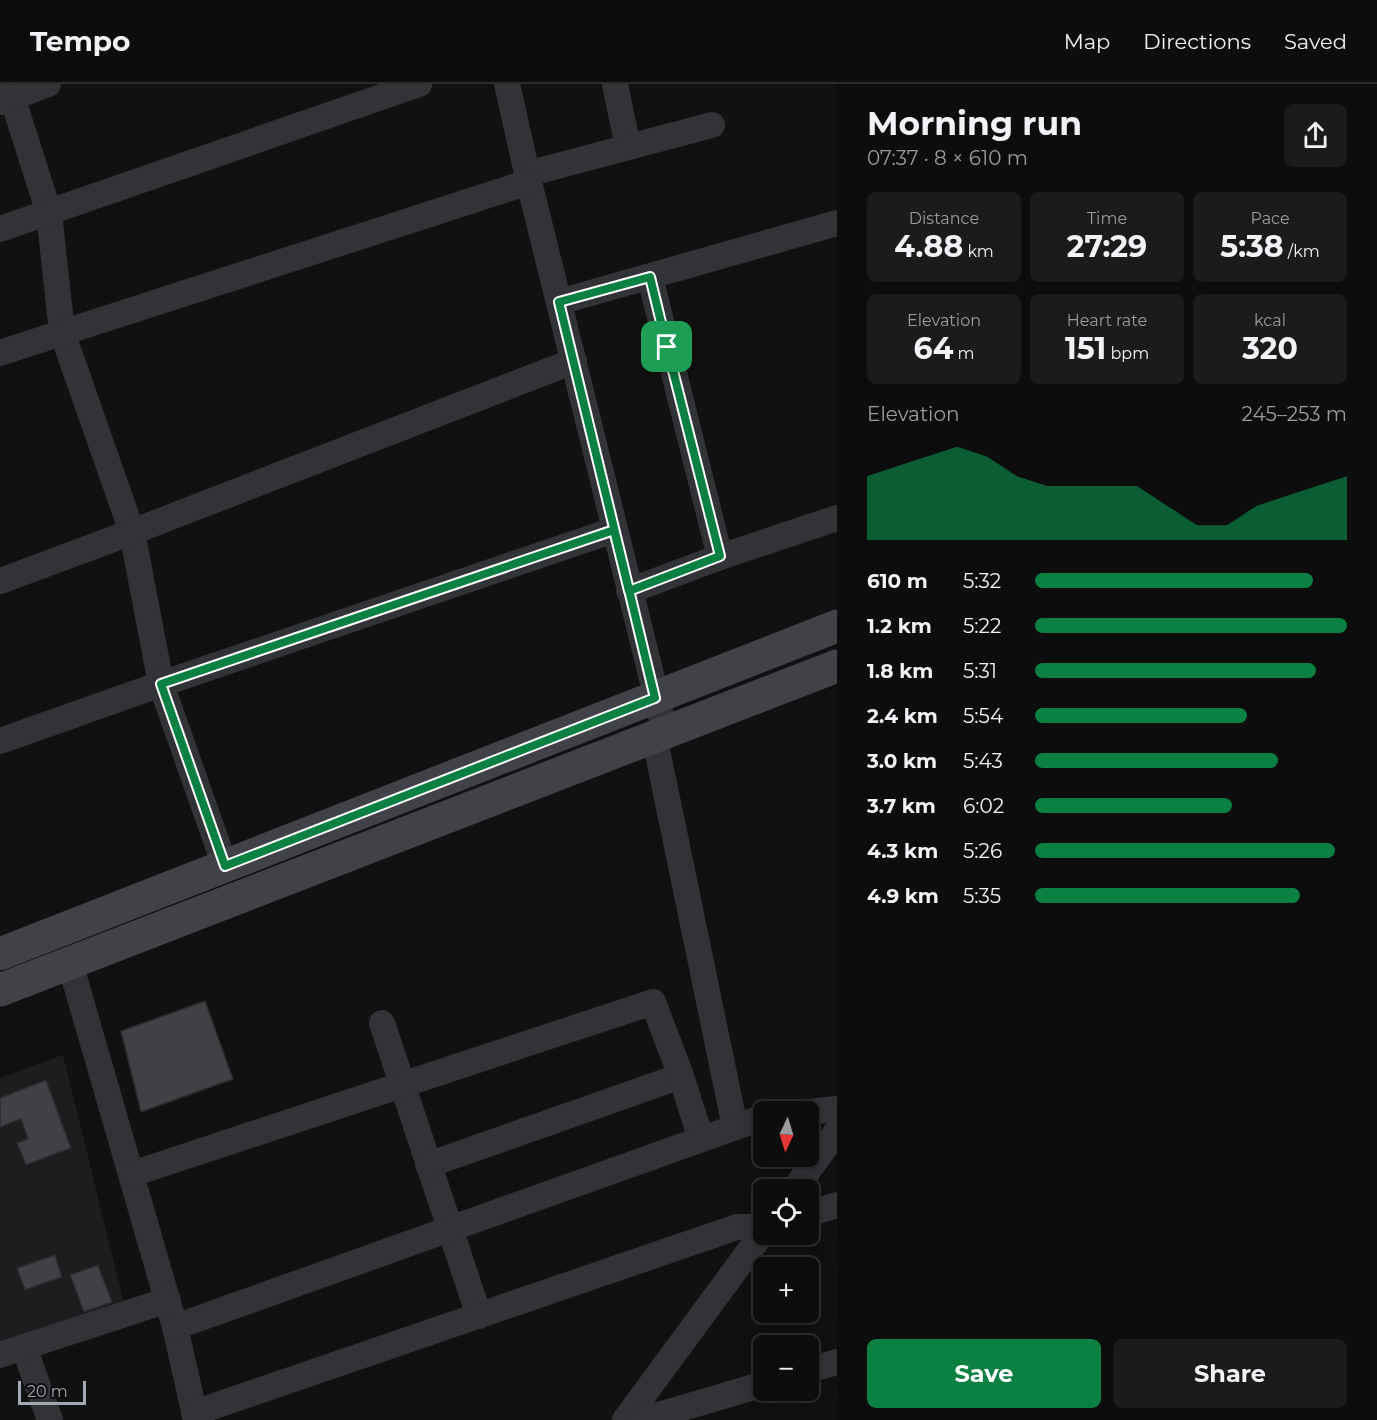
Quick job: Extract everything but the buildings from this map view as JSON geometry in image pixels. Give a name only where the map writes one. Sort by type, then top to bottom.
[{"type":"main road","points":[[0,954],[837,626]]},
{"type":"main road","points":[[0,990],[837,666]]},
{"type":"street","points":[[48,84],[7,95],[50,213],[62,332],[132,532],[161,684],[225,866]]},
{"type":"street","points":[[0,229],[419,84]]},
{"type":"street","points":[[507,84],[655,698],[659,733],[735,1128]]},
{"type":"street","points":[[615,84],[628,147]]},
{"type":"street","points":[[0,352],[528,178],[628,147],[712,125]]},
{"type":"street","points":[[559,302],[837,223]]},
{"type":"street","points":[[650,277],[720,556]]},
{"type":"street","points":[[0,581],[574,361]]},
{"type":"street","points":[[629,591],[720,556],[837,518]]},
{"type":"street","points":[[0,741],[614,530]]},
{"type":"street","points":[[70,963],[168,1300],[195,1416],[737,1227],[753,1228]]},
{"type":"street","points":[[132,1174],[653,1002],[681,1076],[701,1139]]},
{"type":"street","points":[[382,1023],[478,1316]]},
{"type":"street","points":[[428,1165],[681,1076]]},
{"type":"street","points":[[819,1111],[837,1109]]},
{"type":"street","points":[[175,1327],[753,1121]]},
{"type":"street","points":[[802,1179],[837,1131]]},
{"type":"street","points":[[819,1211],[837,1205]]},
{"type":"street","points":[[625,1420],[753,1244]]},
{"type":"street","points":[[0,1354],[168,1300]]},
{"type":"street","points":[[24,1347],[50,1420]]},
{"type":"street","points":[[819,1367],[837,1362]]},
{"type":"street","points":[[642,1420],[753,1387]]},
{"type":"shaded area","points":[[63,1055],[124,1303],[0,1343],[0,1078]]},
{"type":"route","points":[[667,347],[650,277],[559,302],[574,361],[614,530],[655,698],[225,866],[161,684],[614,530],[629,591],[720,556],[667,347]]}]
